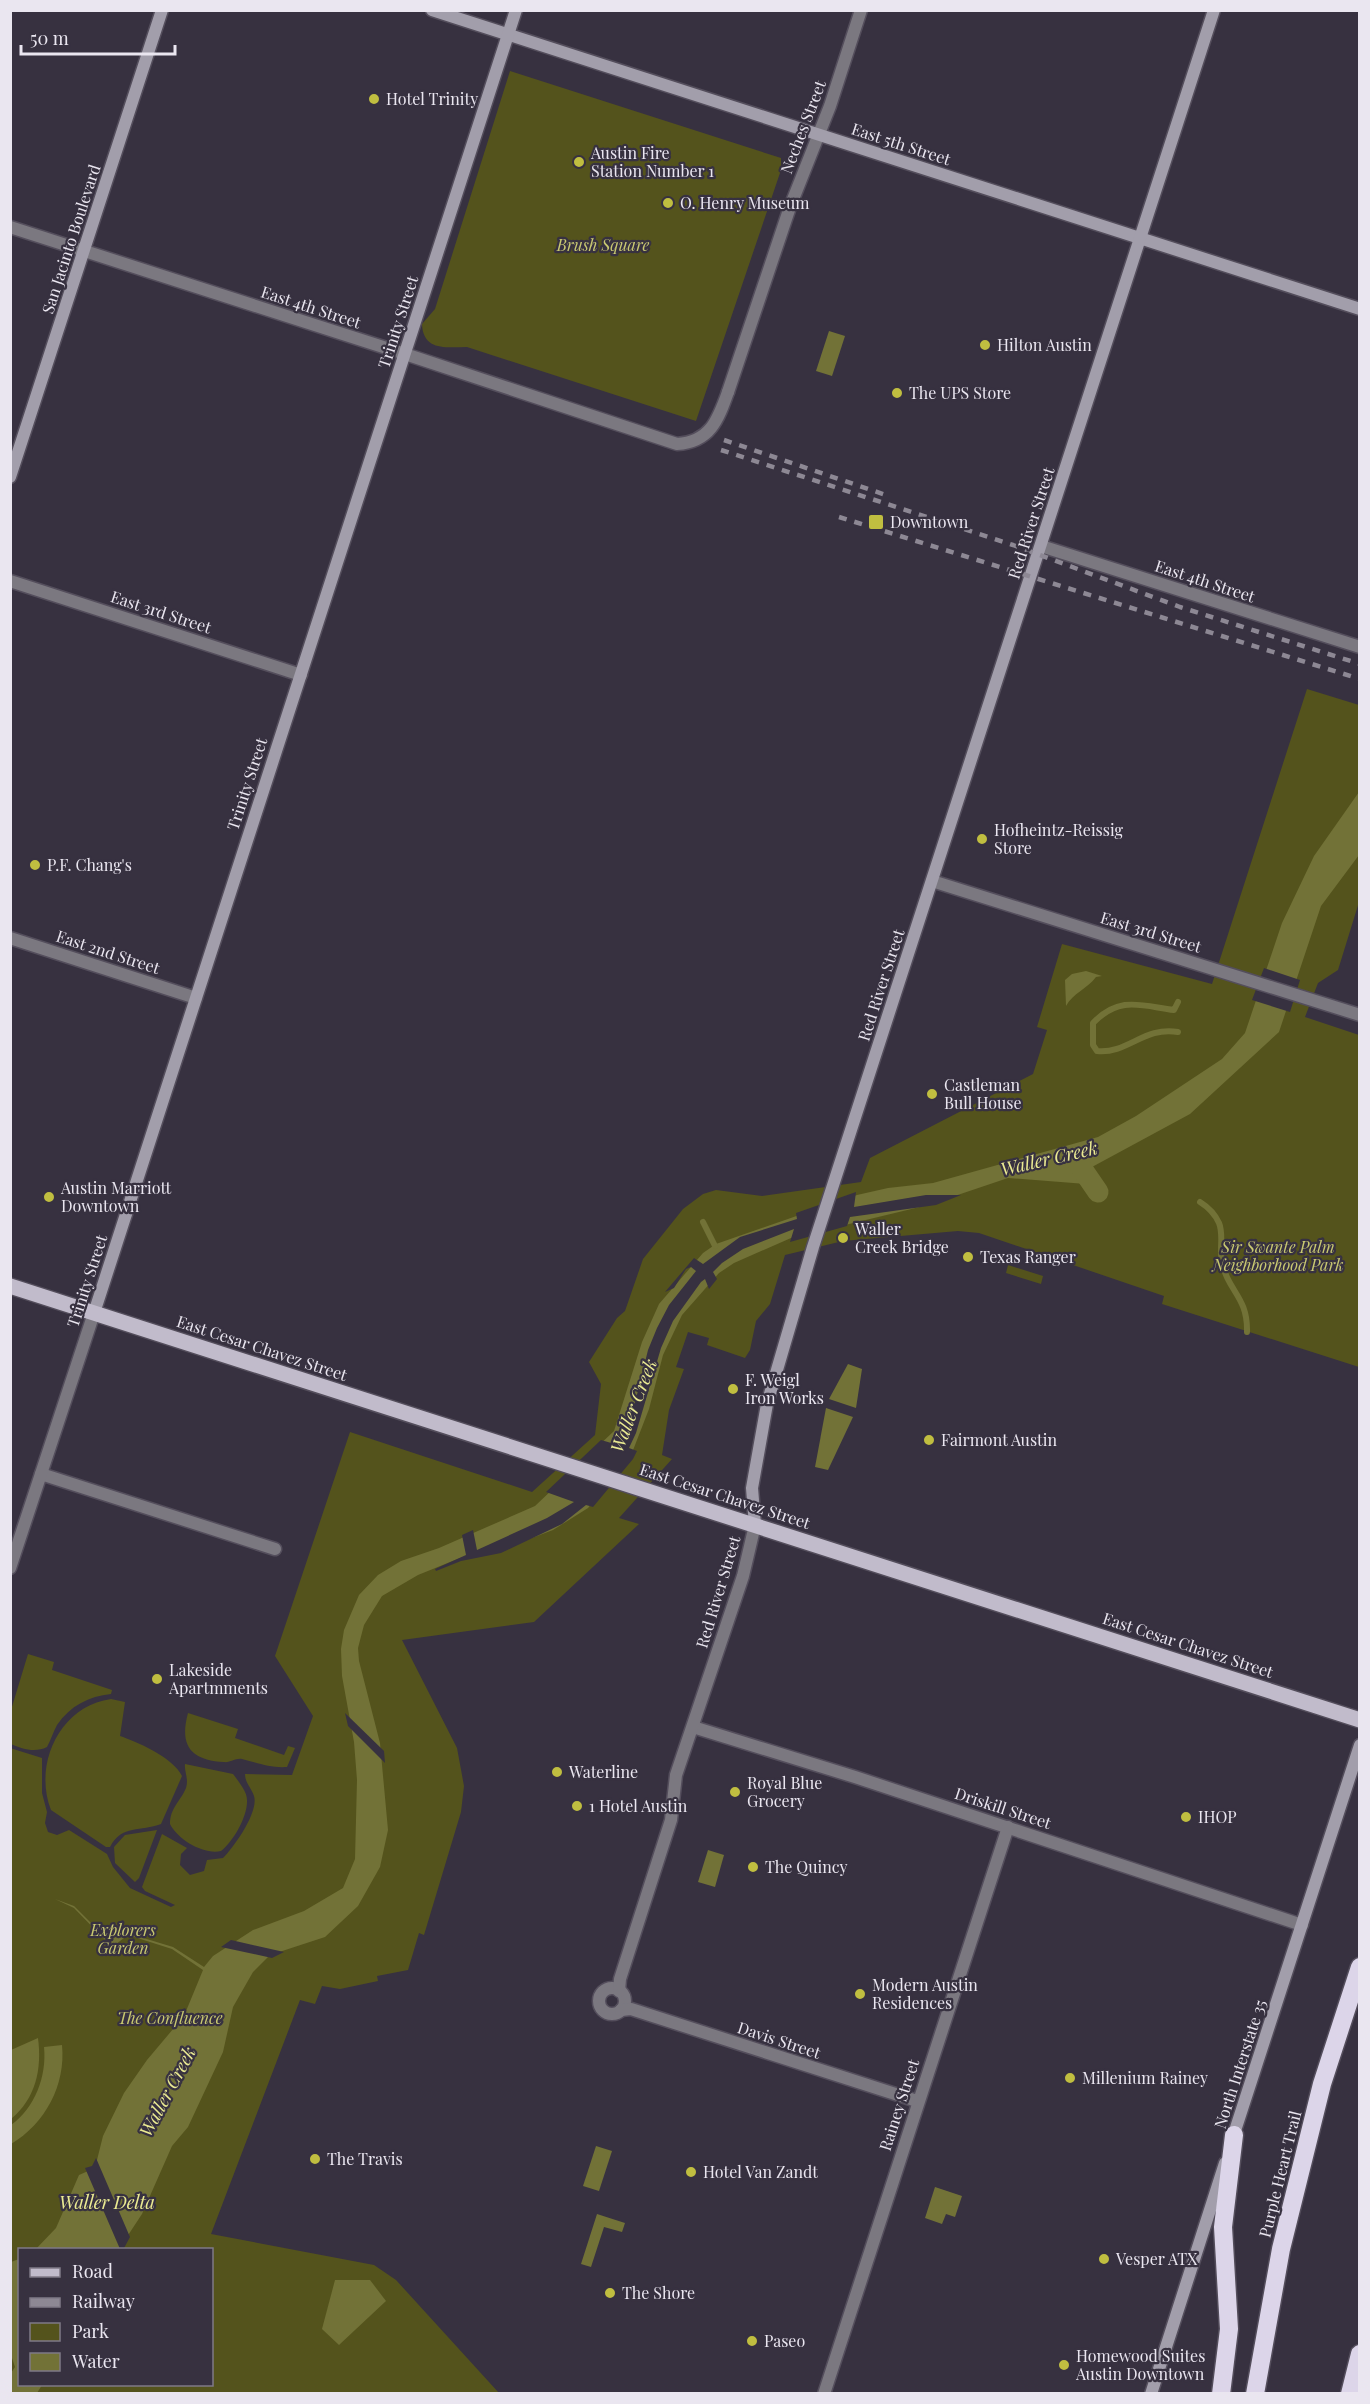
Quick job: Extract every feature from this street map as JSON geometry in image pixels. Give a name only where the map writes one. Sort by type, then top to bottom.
[{"type":"highway","name":"Purple Heart Trail","points":[[1255,2394],[1281,2249],[1322,2084],[1359,1967]]},
{"type":"highway","points":[[1221,2394],[1229,2320],[1223,2227],[1234,2135]]},
{"type":"highway","points":[[1350,2394],[1359,2354]]},
{"type":"main road","name":"San Jacinto Boulevard","points":[[10,477],[162,10]]},
{"type":"main road","name":"East 5th Street","points":[[432,10],[1359,309]]},
{"type":"main road","name":"Trinity Street","points":[[94,1313],[516,10]]},
{"type":"main road","name":"Red River Street","points":[[755,1525],[752,1488],[767,1404],[813,1247],[1214,10]]},
{"type":"main road","name":"East Cesar Chavez Street","points":[[10,1286],[1359,1720]]},
{"type":"main road","name":"North Interstate 35","points":[[1151,2394],[1359,1744]]},
{"type":"street","name":"Neches Street","points":[[704,437],[714,427],[728,392],[790,207],[819,135],[861,10]]},
{"type":"street","name":"East 4th Street","points":[[10,227],[677,444],[690,443],[704,437]]},
{"type":"street","name":"East 4th Street","points":[[1041,546],[1359,646]]},
{"type":"street","name":"East 3rd Street","points":[[10,581],[301,675]]},
{"type":"street","name":"East 3rd Street","points":[[932,881],[1359,1016]]},
{"type":"street","name":"East 2nd Street","points":[[10,938],[196,998]]},
{"type":"street","name":"Trinity Street","points":[[10,1568],[94,1313]]},
{"type":"street","points":[[41,1474],[275,1549]]},
{"type":"street","name":"Red River Street","points":[[621,1996],[671,1820],[676,1775],[743,1576],[755,1525]]},
{"type":"street","name":"Driskill Street","points":[[693,1727],[1008,1827],[1302,1925]]},
{"type":"street","name":"Rainey Street","points":[[824,2394],[917,2101],[1008,1827]]},
{"type":"street","name":"Davis Street","points":[[621,1996],[917,2101]]},
{"type":"green space","name":"Brush Square","points":[[510,71],[781,158],[781,170],[696,421],[467,347],[438,346],[432,344],[423,333],[422,324],[435,309]]},
{"type":"green space","name":"The Confluence","points":[[1307,689],[1359,705],[1359,902],[1338,970],[1318,983],[1305,1017],[1359,1035],[1359,1367],[1162,1304],[1164,1296],[979,1233],[958,1231],[843,1241],[785,1255],[770,1304],[756,1321],[750,1350],[745,1358],[707,1345],[709,1338],[688,1332],[676,1367],[684,1369],[669,1410],[662,1455],[672,1459],[619,1518],[639,1524],[534,1622],[402,1640],[457,1748],[464,1786],[461,1812],[424,1935],[419,1933],[408,1970],[377,1976],[378,1981],[340,1989],[322,1986],[315,2004],[300,2000],[211,2234],[374,2265],[396,2280],[499,2393],[11,2393],[10,1748],[42,1758],[42,1793],[47,1812],[45,1823],[48,1832],[57,1835],[69,1830],[107,1854],[113,1867],[130,1888],[171,1907],[175,1905],[145,1891],[142,1887],[162,1834],[187,1848],[181,1854],[180,1865],[190,1875],[204,1871],[207,1860],[223,1858],[228,1853],[253,1811],[254,1796],[245,1774],[292,1775],[313,1716],[275,1656],[350,1432],[532,1492],[595,1435],[601,1384],[589,1362],[617,1318],[625,1311],[643,1259],[683,1209],[703,1194],[716,1190],[762,1196],[861,1182],[870,1158],[1033,1074],[1047,1030],[1037,1027],[1062,944],[1212,984]]},
{"type":"green space","points":[[1008,1265],[1043,1276],[1041,1284],[1006,1273]]},
{"type":"green space","points":[[28,1654],[54,1662],[52,1670],[112,1690],[111,1694],[95,1697],[74,1707],[57,1725],[47,1747],[38,1750],[24,1749],[11,1744],[11,1710]]},
{"type":"green space","points":[[111,1699],[125,1702],[120,1736],[162,1756],[171,1762],[182,1776],[161,1824],[126,1832],[120,1835],[110,1847],[106,1847],[51,1810],[46,1792],[46,1774],[55,1740],[65,1725],[78,1713],[93,1704]]},
{"type":"green space","points":[[188,1713],[238,1729],[235,1738],[284,1755],[288,1746],[295,1748],[287,1767],[270,1766],[242,1759],[226,1762],[203,1758],[190,1749],[187,1742],[185,1734]]},
{"type":"green space","points":[[185,1764],[233,1774],[246,1793],[247,1806],[239,1828],[221,1851],[207,1851],[192,1845],[179,1836],[170,1824],[173,1809],[186,1788]]},
{"type":"green space","points":[[157,1830],[139,1878],[135,1882],[115,1863],[114,1847],[125,1835]]},
{"type":"water","points":[[829,331],[845,336],[832,376],[816,371]]},
{"type":"water","points":[[1359,792],[1359,855],[1321,906],[1279,1032],[1190,1114],[1092,1167],[1093,1177],[1086,1184],[1008,1178],[928,1205],[791,1238],[734,1263],[719,1273],[682,1315],[663,1355],[649,1409],[630,1458],[588,1508],[553,1530],[503,1549],[460,1558],[418,1575],[382,1596],[364,1625],[358,1648],[359,1661],[380,1743],[388,1830],[380,1867],[358,1906],[325,1937],[270,1955],[253,1972],[233,2007],[223,2052],[188,2127],[172,2146],[142,2214],[120,2248],[37,2248],[56,2228],[79,2175],[95,2168],[103,2136],[124,2093],[147,2060],[184,2016],[203,1970],[172,1949],[128,1935],[112,1947],[74,1908],[55,1899],[74,1906],[97,1929],[127,1933],[173,1947],[204,1967],[213,1956],[253,1930],[304,1911],[343,1888],[355,1859],[357,1780],[354,1742],[342,1676],[341,1649],[344,1630],[359,1595],[378,1575],[401,1561],[439,1548],[535,1506],[614,1431],[642,1342],[659,1304],[703,1253],[716,1244],[857,1195],[888,1188],[933,1183],[1098,1137],[1136,1116],[1222,1059],[1245,1033],[1282,923],[1314,856]]},
{"type":"water","points":[[1086,971],[1102,976],[1096,977],[1066,1006],[1065,980],[1072,974]]},
{"type":"water","points":[[848,1364],[862,1369],[856,1408],[829,1399]]},
{"type":"water","points":[[826,1408],[853,1417],[828,1470],[815,1467]]},
{"type":"water","points":[[708,1850],[724,1855],[715,1887],[698,1882]]},
{"type":"water","points":[[38,2038],[38,2072],[32,2092],[20,2111],[11,2119],[11,2050]]},
{"type":"water","points":[[62,2045],[60,2075],[51,2102],[34,2126],[11,2144],[11,2125],[27,2110],[38,2090],[43,2069],[44,2047]]},
{"type":"water","points":[[596,2146],[612,2151],[599,2191],[583,2186]]},
{"type":"water","points":[[935,2187],[962,2196],[955,2217],[946,2214],[942,2224],[925,2218]]},
{"type":"water","points":[[597,2214],[625,2223],[622,2232],[604,2227],[591,2267],[581,2264]]},
{"type":"water","points":[[18,2259],[18,2386],[41,2386],[37,2393],[11,2393],[11,2373],[15,2367],[10,2352],[11,2262]]},
{"type":"water","points":[[335,2280],[370,2280],[386,2301],[339,2345],[322,2329]]},
{"type":"pier","points":[[1264,968],[1300,980],[1290,1012],[1252,1000]]},
{"type":"pier","points":[[856,1192],[854,1207],[926,1195],[961,1195],[936,1205],[850,1217],[847,1226],[790,1242],[794,1229],[743,1249],[722,1263],[713,1272],[717,1279],[709,1289],[705,1279],[673,1321],[661,1348],[636,1433],[629,1448],[637,1451],[593,1507],[586,1505],[562,1524],[501,1553],[461,1561],[436,1571],[435,1569],[466,1555],[462,1535],[473,1530],[477,1550],[547,1518],[574,1502],[546,1492],[601,1440],[618,1445],[633,1411],[648,1350],[657,1328],[669,1305],[696,1271],[691,1267],[686,1269],[674,1288],[665,1292],[694,1258],[703,1264],[740,1237],[797,1219],[796,1213]]},
{"type":"pier","points":[[345,1713],[384,1751],[385,1763],[348,1726]]},
{"type":"pier","points":[[231,1940],[284,1952],[272,1958],[221,1947]]},
{"type":"pier","points":[[96,2158],[130,2237],[124,2248],[120,2248],[85,2168],[92,2166]]},
{"type":"waterway","points":[[1178,1002],[1174,1010],[1132,1004],[1103,1014],[1093,1023],[1093,1045],[1097,1051],[1108,1051],[1155,1033],[1178,1032]]},
{"type":"waterway","name":"Waller Creek","points":[[1074,1157],[1098,1192]]},
{"type":"waterway","points":[[1200,1202],[1211,1211],[1219,1223],[1221,1256],[1228,1280],[1244,1310],[1247,1332]]},
{"type":"waterway","points":[[703,1222],[715,1246]]},
{"type":"railway","points":[[724,440],[886,495]]},
{"type":"railway","points":[[721,450],[1013,545],[1180,607],[1360,664]]},
{"type":"railway","points":[[839,517],[1360,679]]},
{"type":"place","name":"Hotel Trinity","points":[[374,99]]},
{"type":"place","name":"Austin Fire Station Number 1","points":[[579,162]]},
{"type":"place","name":"O. Henry Museum","points":[[668,203]]},
{"type":"place","name":"Hilton Austin","points":[[985,345]]},
{"type":"place","name":"The UPS Store","points":[[897,393]]},
{"type":"place","name":"Downtown","points":[[876,522]]},
{"type":"place","name":"Hofheintz-Reissig Store","points":[[982,839]]},
{"type":"place","name":"P.F. Chang's","points":[[35,865]]},
{"type":"place","name":"Castleman Bull House","points":[[932,1094]]},
{"type":"place","name":"Austin Marriott Downtown","points":[[49,1197]]},
{"type":"place","name":"Waller Creek Bridge","points":[[843,1238]]},
{"type":"place","name":"Texas Ranger","points":[[968,1257]]},
{"type":"place","name":"F. Weigl Iron Works","points":[[733,1389]]},
{"type":"place","name":"Fairmont Austin","points":[[929,1440]]},
{"type":"place","name":"Lakeside Apartmments","points":[[157,1679]]},
{"type":"place","name":"Waterline","points":[[557,1772]]},
{"type":"place","name":"Royal Blue Grocery","points":[[735,1792]]},
{"type":"place","name":"1 Hotel Austin","points":[[577,1806]]},
{"type":"place","name":"IHOP","points":[[1186,1817]]},
{"type":"place","name":"The Quincy","points":[[753,1867]]},
{"type":"place","name":"Modern Austin Residences","points":[[860,1994]]},
{"type":"place","name":"Millenium Rainey","points":[[1070,2078]]},
{"type":"place","name":"The Travis","points":[[315,2159]]},
{"type":"place","name":"Hotel Van Zandt","points":[[691,2172]]},
{"type":"place","name":"Vesper ATX","points":[[1104,2259]]},
{"type":"place","name":"The Shore","points":[[610,2293]]},
{"type":"place","name":"Paseo","points":[[752,2341]]},
{"type":"place","name":"Homewood Suites Austin Downtown","points":[[1064,2365]]},
{"type":"park label","name":"Sir Swante Palm Neighborhood Park","points":[[1278,1256]]},
{"type":"park label","name":"Explorers Garden","points":[[123,1939]]},
{"type":"water label","name":"Waller Delta","points":[[107,2203]]}]
